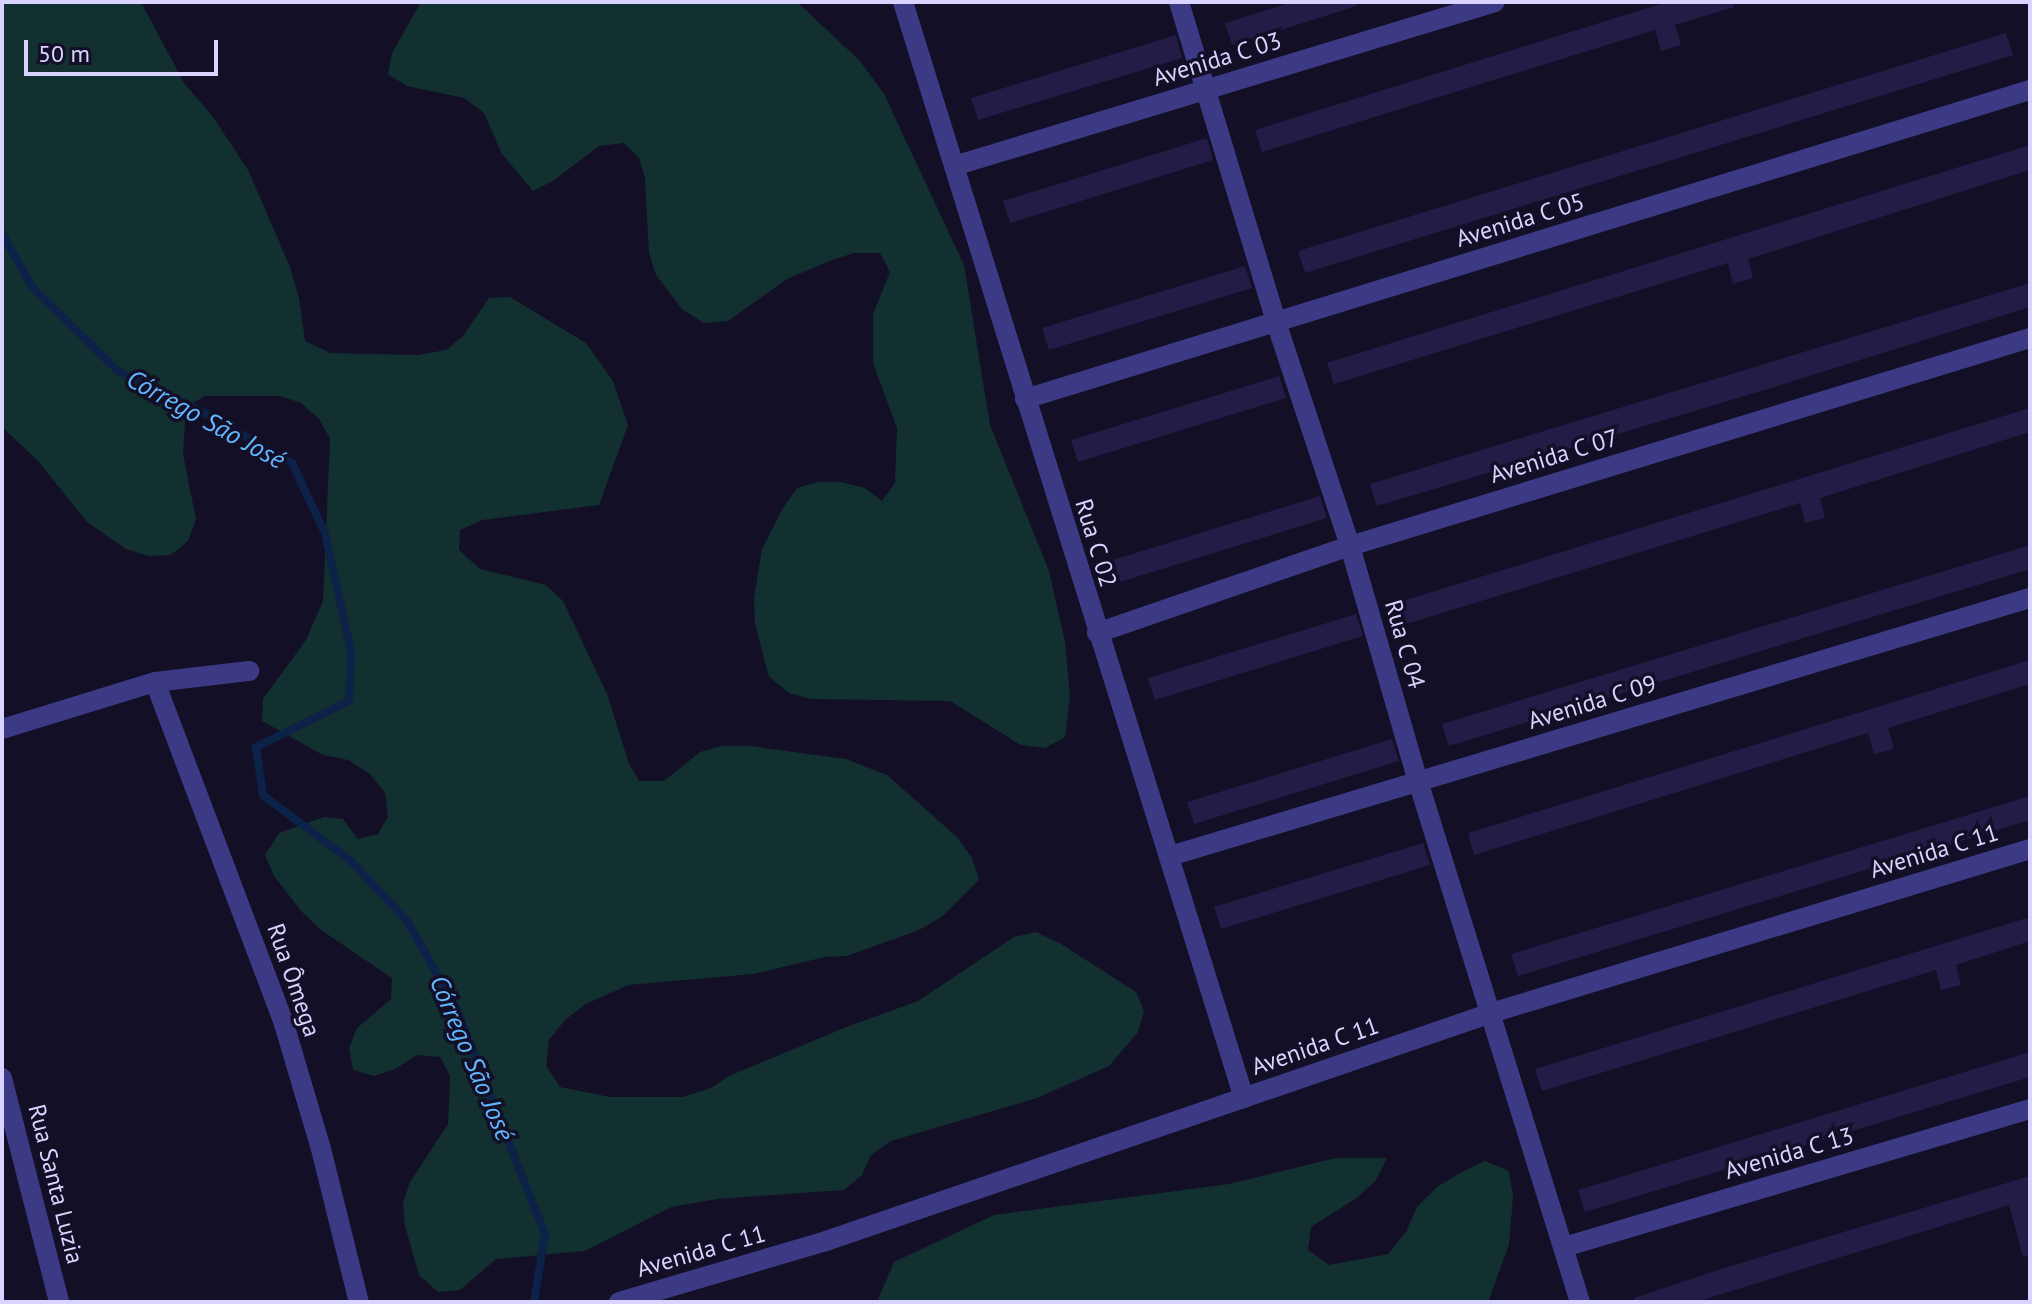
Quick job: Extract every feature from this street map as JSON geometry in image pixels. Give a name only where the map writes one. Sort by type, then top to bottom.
[{"type":"street","name":"Rua C 02","points":[[903,2],[1244,1098]]},
{"type":"street","name":"Rua C 04","points":[[1179,2],[1276,322],[1350,546],[1418,781],[1580,1302]]},
{"type":"street","name":"Avenida C 03","points":[[954,166],[1495,2]]},
{"type":"street","name":"Avenida C 05","points":[[1025,399],[2030,90]]},
{"type":"street","name":"Avenida C 07","points":[[1097,633],[1350,546],[2030,338]]},
{"type":"street","name":"Avenida C 09","points":[[1170,856],[2030,598]]},
{"type":"street","points":[[2,729],[155,682],[249,671]]},
{"type":"street","name":"Rua Ômega","points":[[155,682],[284,1024],[321,1149],[359,1302]]},
{"type":"street","name":"Avenida C 11","points":[[619,1302],[826,1241],[1491,1013],[2030,849]]},
{"type":"street","name":"Rua Santa Luzia","points":[[2,1078],[59,1302]]},
{"type":"street","name":"Avenida C 13","points":[[1564,1247],[2030,1109]]},
{"type":"green space","points":[[2,2],[141,2],[184,83],[213,117],[248,170],[290,267],[299,298],[305,341],[330,353],[418,355],[446,350],[463,336],[489,298],[510,297],[586,343],[613,381],[628,425],[599,505],[482,520],[460,530],[459,550],[480,569],[546,585],[563,601],[607,694],[629,764],[639,781],[664,781],[700,752],[721,746],[750,746],[846,759],[887,775],[957,837],[972,858],[979,880],[943,916],[919,930],[847,956],[825,957],[753,974],[628,985],[586,1004],[565,1020],[549,1040],[546,1066],[560,1087],[610,1097],[683,1097],[711,1088],[729,1076],[918,1001],[1014,937],[1036,932],[1061,944],[1136,992],[1144,1011],[1138,1032],[1109,1066],[1037,1098],[891,1141],[871,1155],[862,1175],[844,1190],[717,1199],[671,1207],[585,1251],[496,1259],[460,1290],[438,1292],[419,1275],[405,1226],[403,1203],[410,1182],[448,1124],[450,1076],[440,1057],[417,1055],[395,1069],[374,1076],[353,1070],[349,1048],[357,1028],[391,999],[392,978],[321,930],[302,912],[274,876],[265,855],[279,833],[324,817],[343,819],[358,839],[378,834],[388,817],[385,793],[370,774],[348,760],[323,755],[262,721],[263,699],[306,640],[323,601],[330,439],[320,420],[301,403],[280,396],[205,396],[186,407],[183,454],[196,519],[188,541],[171,555],[149,556],[126,549],[87,522],[38,461],[2,427]]},
{"type":"green space","points":[[421,2],[797,2],[860,61],[884,94],[964,265],[990,425],[1049,571],[1065,642],[1070,696],[1065,737],[1045,748],[1021,745],[950,701],[811,699],[789,693],[769,677],[755,623],[754,598],[762,549],[783,508],[797,488],[818,482],[840,482],[865,488],[882,501],[895,483],[897,428],[873,363],[873,314],[890,272],[880,253],[854,253],[787,279],[728,321],[704,323],[682,309],[656,275],[649,253],[645,178],[639,158],[624,143],[599,146],[553,181],[533,191],[502,154],[484,113],[464,98],[407,86],[388,74],[392,53]]},
{"type":"green space","points":[[1336,1158],[1387,1158],[1376,1180],[1358,1197],[1311,1227],[1308,1250],[1329,1265],[1388,1254],[1406,1232],[1417,1207],[1437,1187],[1460,1173],[1485,1161],[1509,1171],[1513,1196],[1509,1245],[1488,1302],[877,1302],[894,1262],[994,1215],[1229,1184]]},
{"type":"building","points":[[1292,2],[1356,2],[1357,6],[1232,45],[1225,23]]},
{"type":"building","points":[[1667,2],[1734,2],[1734,7],[1675,25],[1681,45],[1661,51],[1655,30],[1262,152],[1255,130]]},
{"type":"building","points":[[2006,33],[2013,55],[1305,273],[1298,251]]},
{"type":"building","points":[[1176,35],[1182,58],[978,120],[971,98]]},
{"type":"building","points":[[1207,138],[1213,160],[1010,223],[1003,201]]},
{"type":"building","points":[[2030,145],[2030,170],[1748,259],[1753,278],[1733,284],[1728,263],[1334,384],[1327,363]]},
{"type":"building","points":[[1245,266],[1252,288],[1049,350],[1042,328]]},
{"type":"building","points":[[2030,283],[2030,307],[1377,506],[1370,484]]},
{"type":"building","points":[[1279,376],[1286,398],[1078,462],[1071,440]]},
{"type":"building","points":[[2030,408],[2030,432],[1820,498],[1825,518],[1805,523],[1800,503],[1406,624],[1399,602]]},
{"type":"building","points":[[1320,496],[1327,518],[1120,582],[1113,560]]},
{"type":"building","points":[[2030,545],[2030,569],[1449,746],[1442,724]]},
{"type":"building","points":[[1356,614],[1363,636],[1155,700],[1148,678]]},
{"type":"building","points":[[2030,660],[2030,684],[1888,728],[1894,749],[1874,754],[1868,733],[1474,855],[1468,833]]},
{"type":"building","points":[[1392,739],[1399,761],[1194,824],[1187,802]]},
{"type":"building","points":[[2030,796],[2030,820],[1518,976],[1511,954]]},
{"type":"building","points":[[1423,843],[1430,865],[1221,929],[1214,907]]},
{"type":"building","points":[[2030,917],[2030,941],[1956,965],[1961,985],[1941,990],[1936,970],[1542,1091],[1535,1069]]},
{"type":"building","points":[[2030,1052],[2030,1077],[1585,1212],[1578,1190]]},
{"type":"building","points":[[2030,1176],[2030,1256],[2023,1257],[2009,1205],[1696,1302],[1635,1302],[1634,1298],[1721,1269]]},
{"type":"waterway","name":"Córrego São José","points":[[2,233],[32,287],[118,371],[195,408],[292,463],[325,533],[351,651],[349,701],[256,747],[263,795],[351,861],[408,922],[457,1010],[545,1235],[534,1302]]}]
